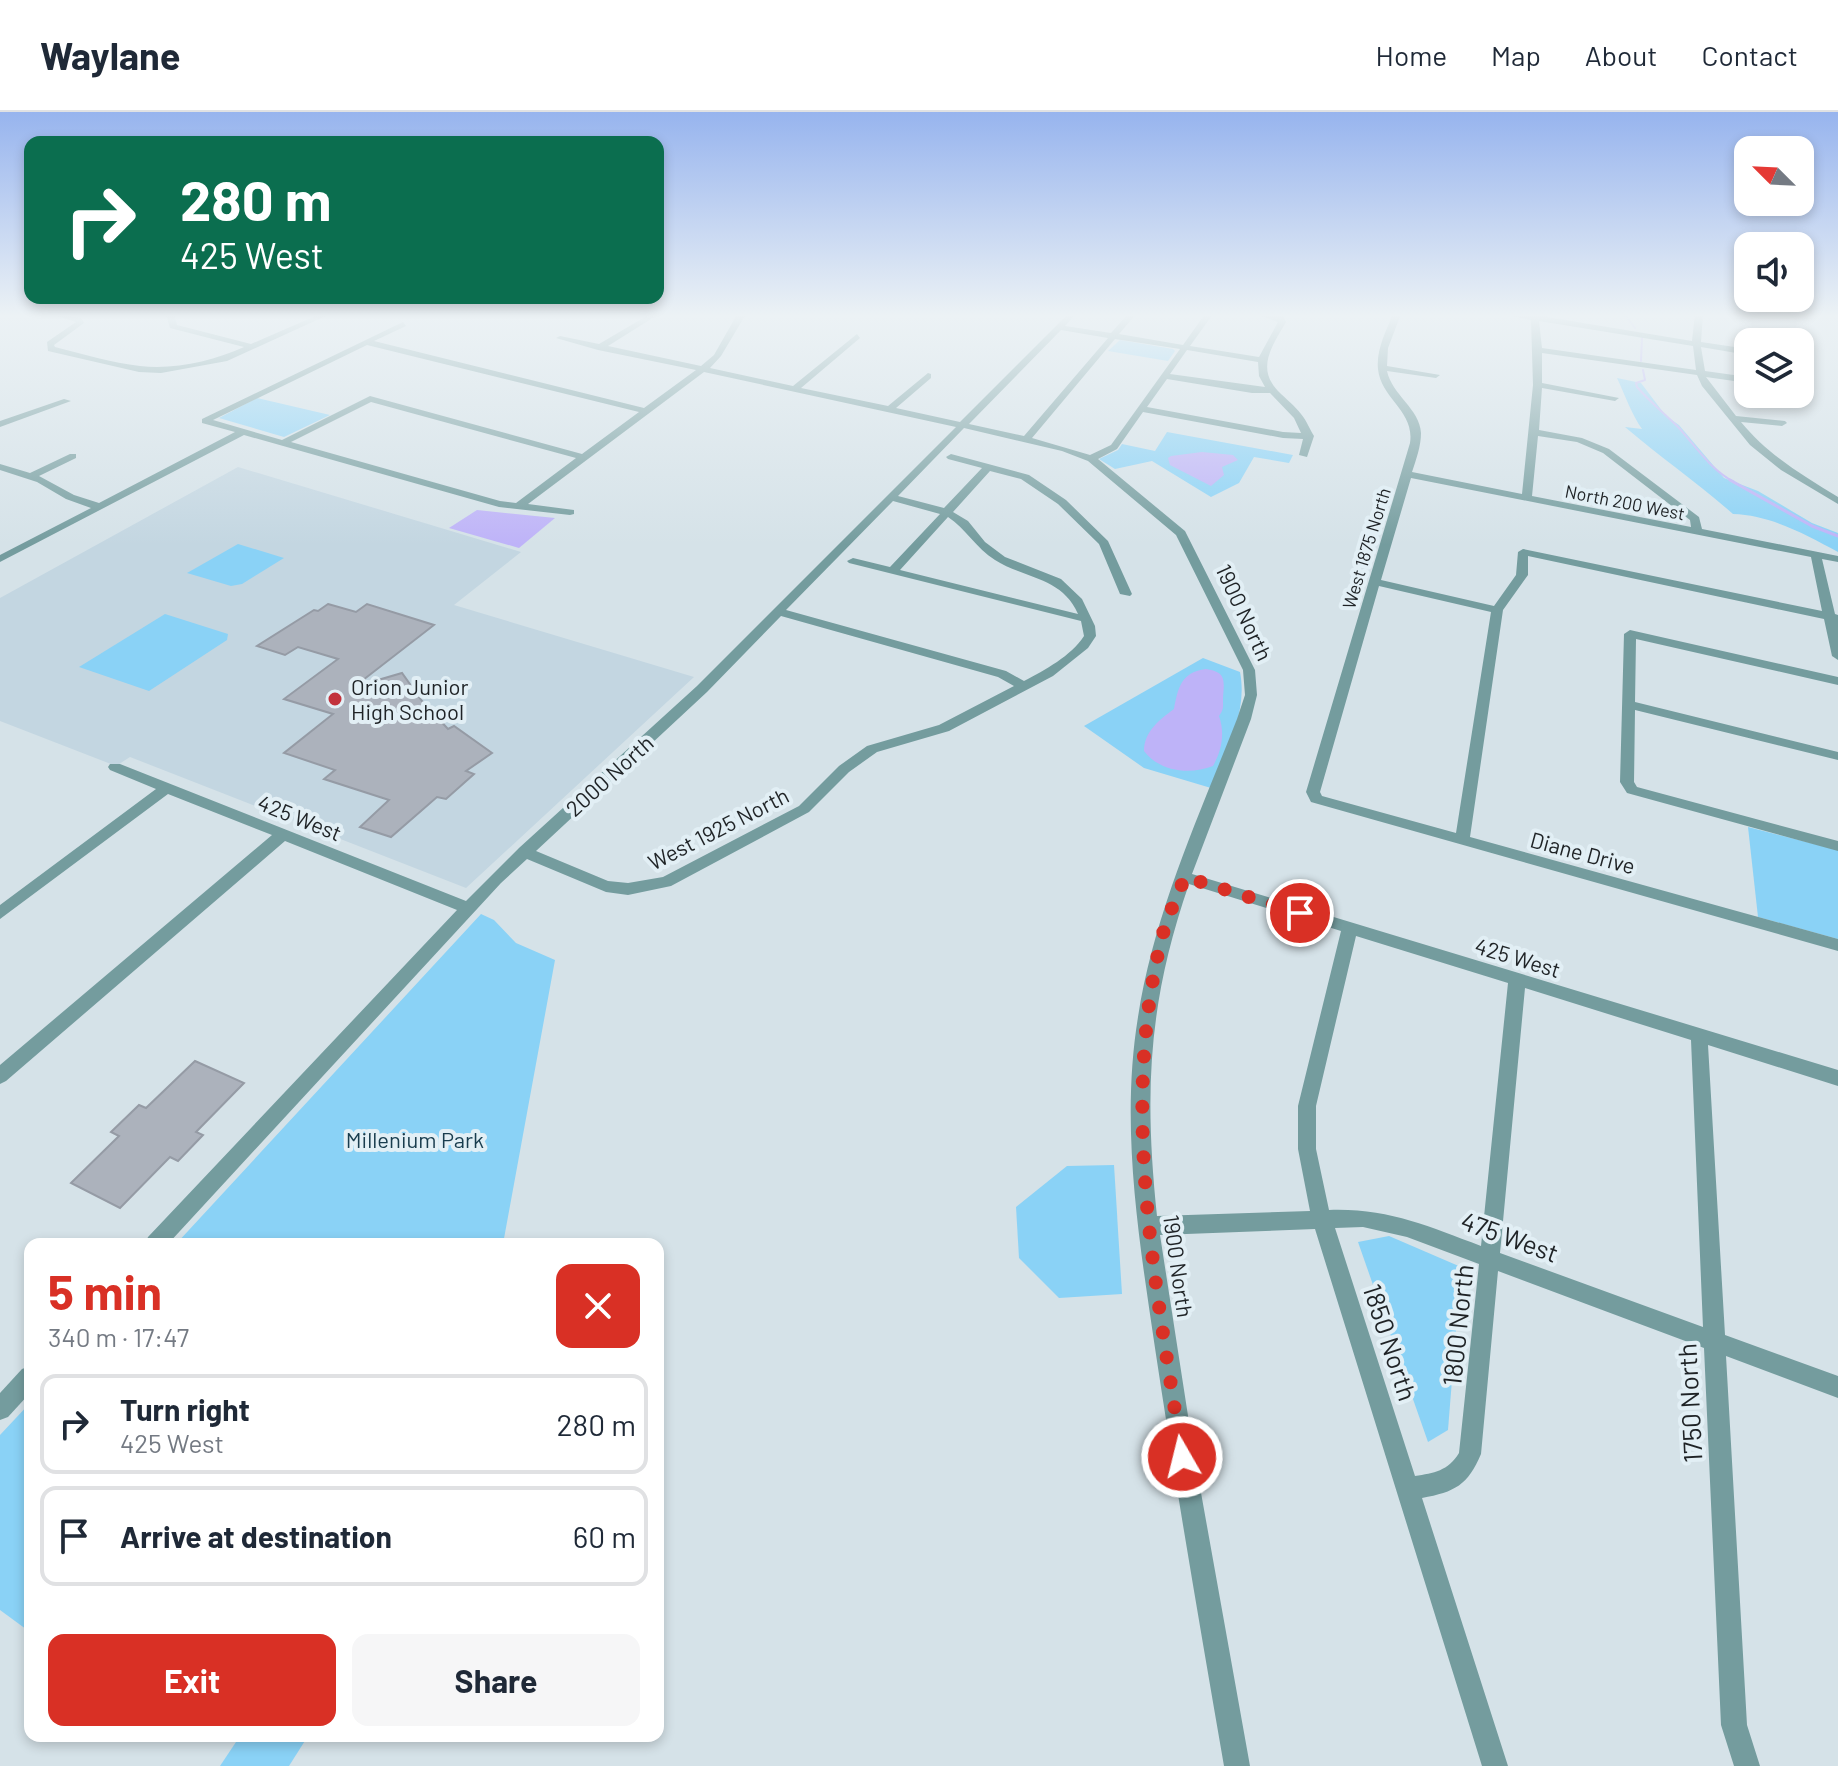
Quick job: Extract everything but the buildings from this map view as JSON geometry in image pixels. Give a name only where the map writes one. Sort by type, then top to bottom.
[{"type":"street","points":[[266,391],[205,421],[499,504],[570,512]]},
{"type":"street","points":[[565,391],[645,411]]},
{"type":"street","points":[[520,505],[672,391]]},
{"type":"street","name":"1900 North","points":[[799,391],[1026,439],[1065,449],[1105,467],[1181,533],[1249,670],[1251,695],[1244,719],[1160,942],[1144,1033],[1141,1125],[1148,1226],[1182,1457],[1237,1766]]},
{"type":"street","points":[[889,410],[911,391]]},
{"type":"street","name":"2000 North","points":[[161,1238],[468,908],[780,612],[996,391]]},
{"type":"street","points":[[1026,439],[1066,391]]},
{"type":"street","points":[[1091,459],[1114,447],[1154,391]]},
{"type":"street","points":[[1274,391],[1307,426],[1309,436],[1304,455]]},
{"type":"street","name":"West 1875 North","points":[[1316,799],[1313,792],[1407,474],[1417,429],[1409,413],[1390,391]]},
{"type":"street","points":[[1527,498],[1538,391]]},
{"type":"street","points":[[1575,391],[1615,398]]},
{"type":"street","points":[[1713,391],[1753,443],[1784,468],[1838,501]]},
{"type":"street","points":[[283,443],[370,399],[582,457]]},
{"type":"street","points":[[0,424],[67,401]]},
{"type":"street","points":[[1141,409],[1283,435],[1309,436]]},
{"type":"street","points":[[1734,419],[1782,423]]},
{"type":"street","points":[[2,556],[243,432]]},
{"type":"street","points":[[1534,432],[1579,440],[1606,451],[1695,519],[1697,532]]},
{"type":"street","points":[[32,476],[73,456]]},
{"type":"street","points":[[951,457],[1025,477],[1062,502],[1104,543],[1126,594]]},
{"type":"street","points":[[893,571],[989,466]]},
{"type":"street","points":[[0,467],[32,476],[70,497],[99,507]]},
{"type":"street","name":"North 200 West","points":[[1407,474],[1838,559]]},
{"type":"street","points":[[853,561],[1076,618],[1085,617],[1070,592],[1043,574],[1001,559],[981,544],[964,523],[946,512],[892,498]]},
{"type":"street","points":[[1462,841],[1497,610],[1499,603],[1522,575],[1523,552],[1834,618]]},
{"type":"street","points":[[1816,555],[1834,618],[1838,656]]},
{"type":"street","points":[[1375,582],[1497,610]]},
{"type":"street","points":[[780,612],[1002,674],[1024,686]]},
{"type":"street","name":"West 1925 North","points":[[524,852],[606,886],[628,889],[666,882],[804,809],[844,769],[872,749],[944,728],[1049,673],[1084,645],[1090,636],[1085,617]]},
{"type":"street","points":[[1838,681],[1630,634],[1627,782],[1632,790],[1838,846]]},
{"type":"street","points":[[1629,705],[1838,756]]},
{"type":"street","name":"425 West","points":[[115,767],[468,908]]},
{"type":"street","points":[[0,913],[166,788]]},
{"type":"street","name":"Diane Drive","points":[[1316,799],[1838,945]]},
{"type":"street","points":[[0,1076],[283,834]]},
{"type":"street","name":"425 West","points":[[1185,877],[1838,1078]]},
{"type":"street","name":"1850 North","points":[[1350,928],[1307,1106],[1304,1130],[1306,1157],[1322,1219],[1495,1766]]},
{"type":"street","name":"1800 North","points":[[1408,1489],[1454,1479],[1465,1471],[1470,1454],[1517,980]]},
{"type":"street","name":"1750 North","points":[[1699,1035],[1734,1725],[1747,1766]]},
{"type":"street","name":"475 West","points":[[1148,1226],[1363,1218],[1407,1228],[1838,1387]]},
{"type":"street","points":[[0,1409],[24,1383]]},
{"type":"shaded area","points":[[1202,452],[1233,455],[1238,460],[1222,467],[1224,475],[1211,486],[1170,465],[1168,458],[1171,456]]},
{"type":"shaded area","name":"Orion Junior High School","points":[[238,467],[521,552],[454,605],[694,677],[466,888],[130,757],[116,766],[0,721],[0,598]]},
{"type":"shaded area","points":[[477,510],[555,518],[519,548],[449,528]]},
{"type":"shaded area","points":[[1206,669],[1218,672],[1224,682],[1223,708],[1219,716],[1222,741],[1213,766],[1185,771],[1158,763],[1144,751],[1150,732],[1174,709],[1179,688],[1186,677]]},
{"type":"green space","points":[[1623,391],[1647,391],[1724,478],[1758,491],[1812,523],[1838,533],[1838,552],[1774,522],[1733,514],[1625,427],[1642,429]]},
{"type":"green space","points":[[257,398],[330,415],[284,437],[219,418]]},
{"type":"green space","points":[[1167,432],[1293,455],[1289,463],[1254,457],[1239,483],[1211,497],[1152,461],[1115,469],[1099,459],[1118,450],[1122,444],[1155,451]]},
{"type":"green space","points":[[238,544],[284,558],[242,584],[231,586],[187,573]]},
{"type":"green space","points":[[165,614],[228,634],[227,640],[149,691],[79,667]]},
{"type":"green space","points":[[1203,658],[1240,672],[1242,687],[1234,731],[1211,788],[1144,768],[1084,726]]},
{"type":"green space","points":[[1748,827],[1838,850],[1838,939],[1758,917]]},
{"type":"green space","name":"Millenium Park","points":[[481,914],[494,920],[516,943],[555,960],[504,1238],[182,1238]]},
{"type":"green space","points":[[1114,1165],[1122,1294],[1059,1298],[1019,1258],[1016,1207],[1067,1166]]},
{"type":"green space","points":[[1389,1236],[1461,1267],[1448,1430],[1428,1442],[1358,1242]]},
{"type":"green space","points":[[24,1409],[24,1628],[0,1610],[0,1435]]},
{"type":"green space","points":[[236,1742],[304,1742],[289,1766],[220,1766]]},
{"type":"waterway","points":[[1641,391],[1711,464],[1734,482]]},
{"type":"waterway","points":[[1730,480],[1812,526],[1838,536]]},
{"type":"place","name":"Orion Junior High School","points":[[335,699]]},
{"type":"route","points":[[1182,1457],[1148,1226],[1141,1125],[1144,1033],[1160,942],[1185,877],[1300,913]]}]
